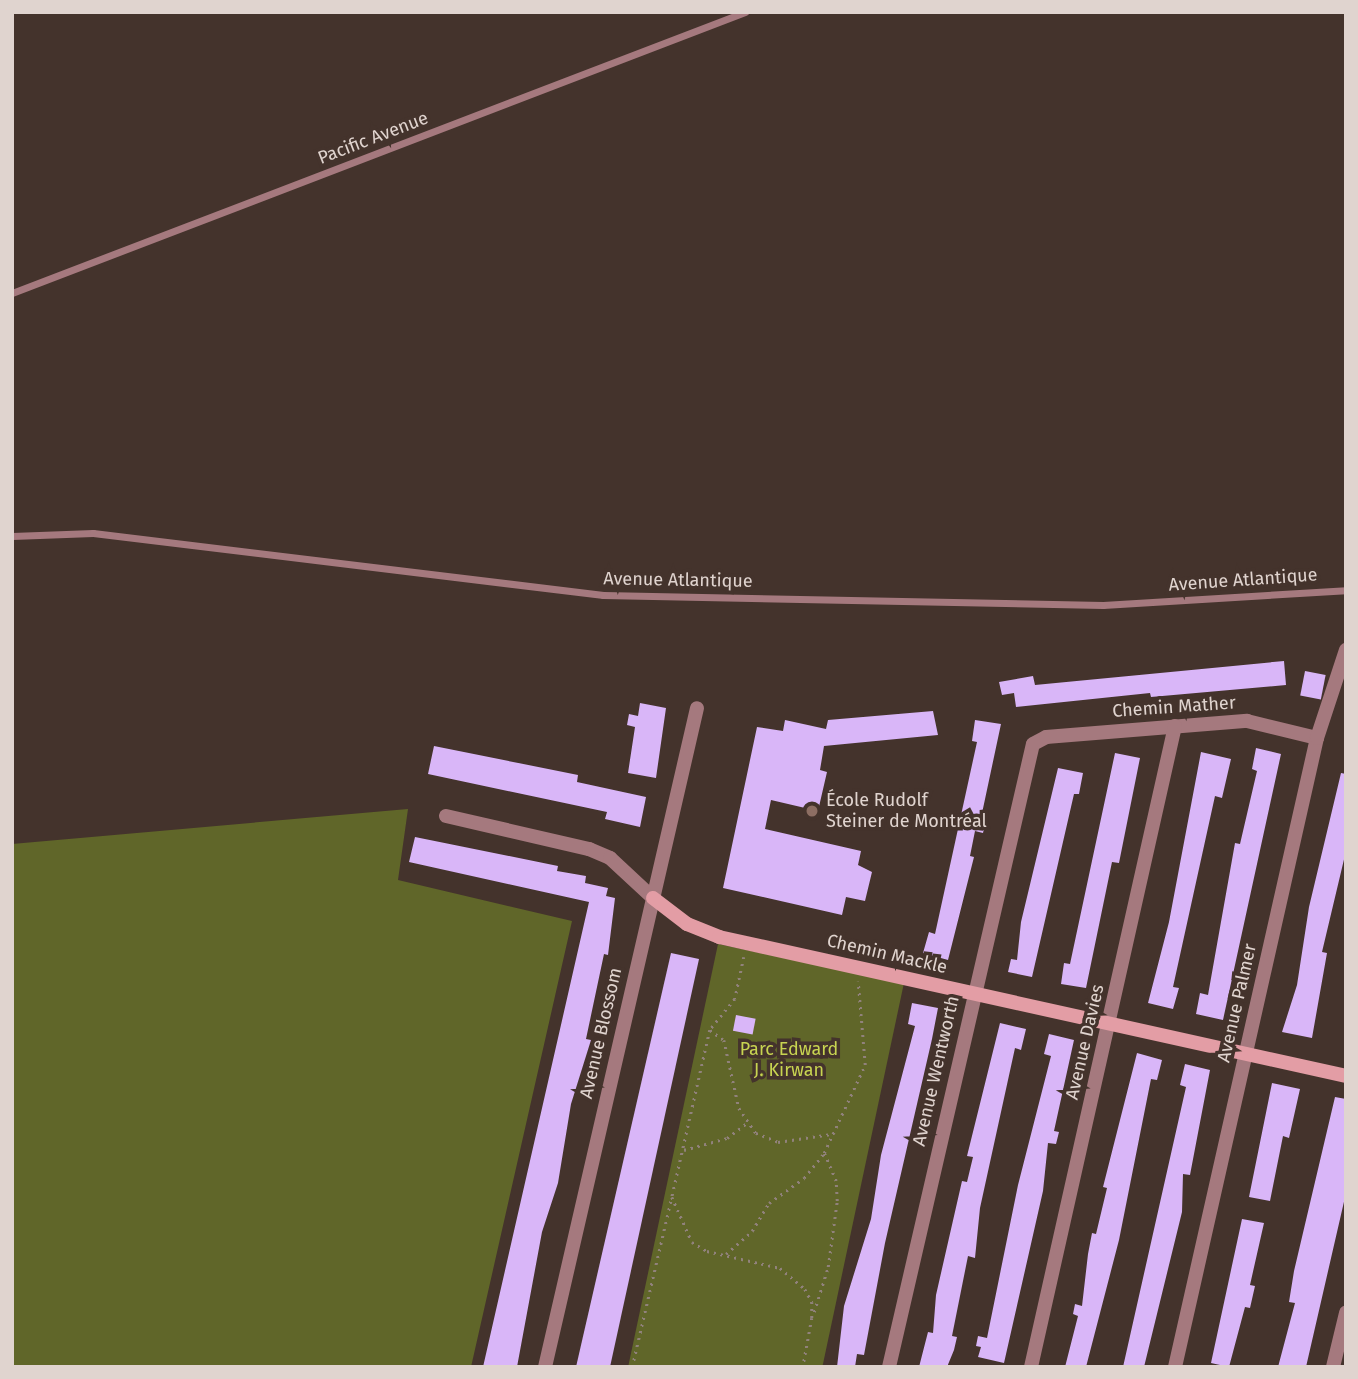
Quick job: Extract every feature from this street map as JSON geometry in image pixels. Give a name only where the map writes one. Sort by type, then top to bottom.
[{"type":"street","name":"Avenue Palmer","points":[[1174,1367],[1317,738],[1346,650]]},
{"type":"street","name":"Avenue Blossom","points":[[545,1367],[697,708]]},
{"type":"street","name":"Chemin Mather","points":[[1032,744],[1046,737],[1247,721],[1317,738]]},
{"type":"street","name":"Avenue Davies","points":[[1031,1367],[1175,726]]},
{"type":"street","name":"Avenue Wentworth","points":[[889,1367],[1032,744]]},
{"type":"street","name":"Chemin Mackle","points":[[446,816],[589,849],[610,858],[653,898],[687,924],[747,943],[1346,1076]]},
{"type":"street","points":[[1334,1367],[1346,1312]]},
{"type":"lane","name":"Pacific Avenue","points":[[12,293],[745,12]]},
{"type":"lane","name":"Avenue Atlantique","points":[[12,536],[93,533],[603,595],[1103,605],[1346,590]]},
{"type":"path","points":[[632,1367],[710,1030],[735,999],[747,943]]},
{"type":"path","points":[[726,1254],[752,1231],[769,1203],[804,1178],[824,1153],[865,1065],[857,967]]},
{"type":"path","points":[[710,1030],[723,1040],[739,1108],[747,1124],[756,1133],[778,1142],[831,1134]]},
{"type":"path","points":[[684,1150],[727,1138],[747,1124]]},
{"type":"path","points":[[803,1367],[812,1318],[828,1267],[836,1201],[835,1181],[824,1153]]},
{"type":"path","points":[[672,1197],[692,1242],[707,1251],[780,1268],[805,1289],[812,1302],[812,1318]]},
{"type":"green space","points":[[408,809],[398,880],[572,921],[471,1367],[12,1367],[12,844]]},
{"type":"green space","name":"Parc Edward J. Kirwan","points":[[718,944],[904,984],[822,1367],[628,1367]]},
{"type":"building","points":[[1284,661],[1286,685],[1151,697],[1150,693],[1016,707],[1014,693],[1002,695],[999,682],[1033,676],[1035,685]]},
{"type":"building","points":[[1305,671],[1326,675],[1321,700],[1300,696]]},
{"type":"building","points":[[640,703],[666,708],[656,778],[628,773],[635,727],[627,725],[629,714],[638,716]]},
{"type":"building","points":[[933,711],[938,735],[824,746],[820,770],[827,772],[818,811],[771,800],[765,829],[861,851],[858,865],[872,872],[865,901],[846,897],[842,915],[723,888],[757,727],[783,731],[785,720],[826,729],[828,720]]},
{"type":"building","points":[[975,720],[1001,724],[981,818],[986,819],[983,833],[975,831],[970,856],[974,857],[948,960],[923,953],[929,932],[935,934],[977,742],[972,741]]},
{"type":"building","points":[[434,746],[578,775],[577,782],[646,797],[640,827],[605,819],[607,812],[428,774]]},
{"type":"building","points":[[1256,748],[1281,754],[1223,1020],[1196,1014],[1200,993],[1208,995],[1235,843],[1240,844],[1257,771],[1252,769]]},
{"type":"building","points":[[1201,752],[1231,759],[1222,798],[1215,796],[1173,987],[1179,988],[1173,1009],[1148,1003],[1169,922]]},
{"type":"building","points":[[1115,753],[1140,758],[1119,863],[1112,862],[1086,988],[1061,984],[1064,963],[1070,964]]},
{"type":"building","points":[[1058,768],[1083,773],[1079,794],[1074,794],[1032,977],[1008,972],[1011,959],[1017,960],[1021,922]]},
{"type":"building","points":[[1341,773],[1346,774],[1346,851],[1322,952],[1327,953],[1312,1038],[1282,1032],[1297,985],[1309,907]]},
{"type":"building","points":[[415,837],[558,866],[557,871],[586,876],[585,883],[608,888],[606,896],[615,898],[608,955],[604,954],[586,1039],[591,1040],[571,1104],[558,1183],[542,1232],[517,1367],[483,1367],[589,902],[409,862]]},
{"type":"building","points":[[671,953],[699,959],[610,1367],[576,1367]]},
{"type":"building","points":[[912,1003],[938,1008],[932,1039],[885,1243],[864,1355],[857,1354],[855,1367],[837,1367],[844,1306],[871,1219],[881,1155],[915,1026],[908,1024]]},
{"type":"building","points":[[736,1015],[756,1019],[753,1035],[733,1031]]},
{"type":"building","points":[[1000,1023],[1026,1029],[1021,1050],[1015,1048],[980,1208],[975,1258],[968,1256],[952,1336],[957,1337],[954,1350],[947,1367],[919,1367],[928,1332],[933,1333],[936,1295],[962,1181],[967,1182],[973,1157],[967,1156]]},
{"type":"building","points":[[1049,1034],[1074,1040],[1054,1131],[1059,1132],[1056,1144],[1048,1143],[1043,1191],[1004,1363],[978,1357],[981,1347],[976,1346],[978,1336],[987,1338],[1018,1185],[1051,1056],[1044,1054]]},
{"type":"building","points":[[1137,1053],[1162,1060],[1157,1080],[1151,1079],[1119,1240],[1086,1367],[1065,1367],[1078,1316],[1073,1314],[1075,1304],[1082,1306],[1092,1233],[1096,1234],[1107,1188],[1103,1187]]},
{"type":"building","points":[[1185,1064],[1210,1070],[1190,1175],[1183,1174],[1182,1212],[1144,1367],[1123,1367],[1186,1087],[1180,1085]]},
{"type":"building","points":[[1272,1083],[1300,1089],[1289,1138],[1283,1136],[1270,1201],[1249,1197]]},
{"type":"building","points":[[1335,1097],[1346,1099],[1346,1193],[1306,1367],[1278,1367],[1295,1303],[1289,1302],[1294,1271]]},
{"type":"building","points":[[1242,1219],[1264,1223],[1250,1285],[1255,1286],[1250,1308],[1245,1307],[1229,1367],[1211,1363]]},
{"type":"place","name":"École Rudolf Steiner de Montréal","points":[[812,811]]}]
